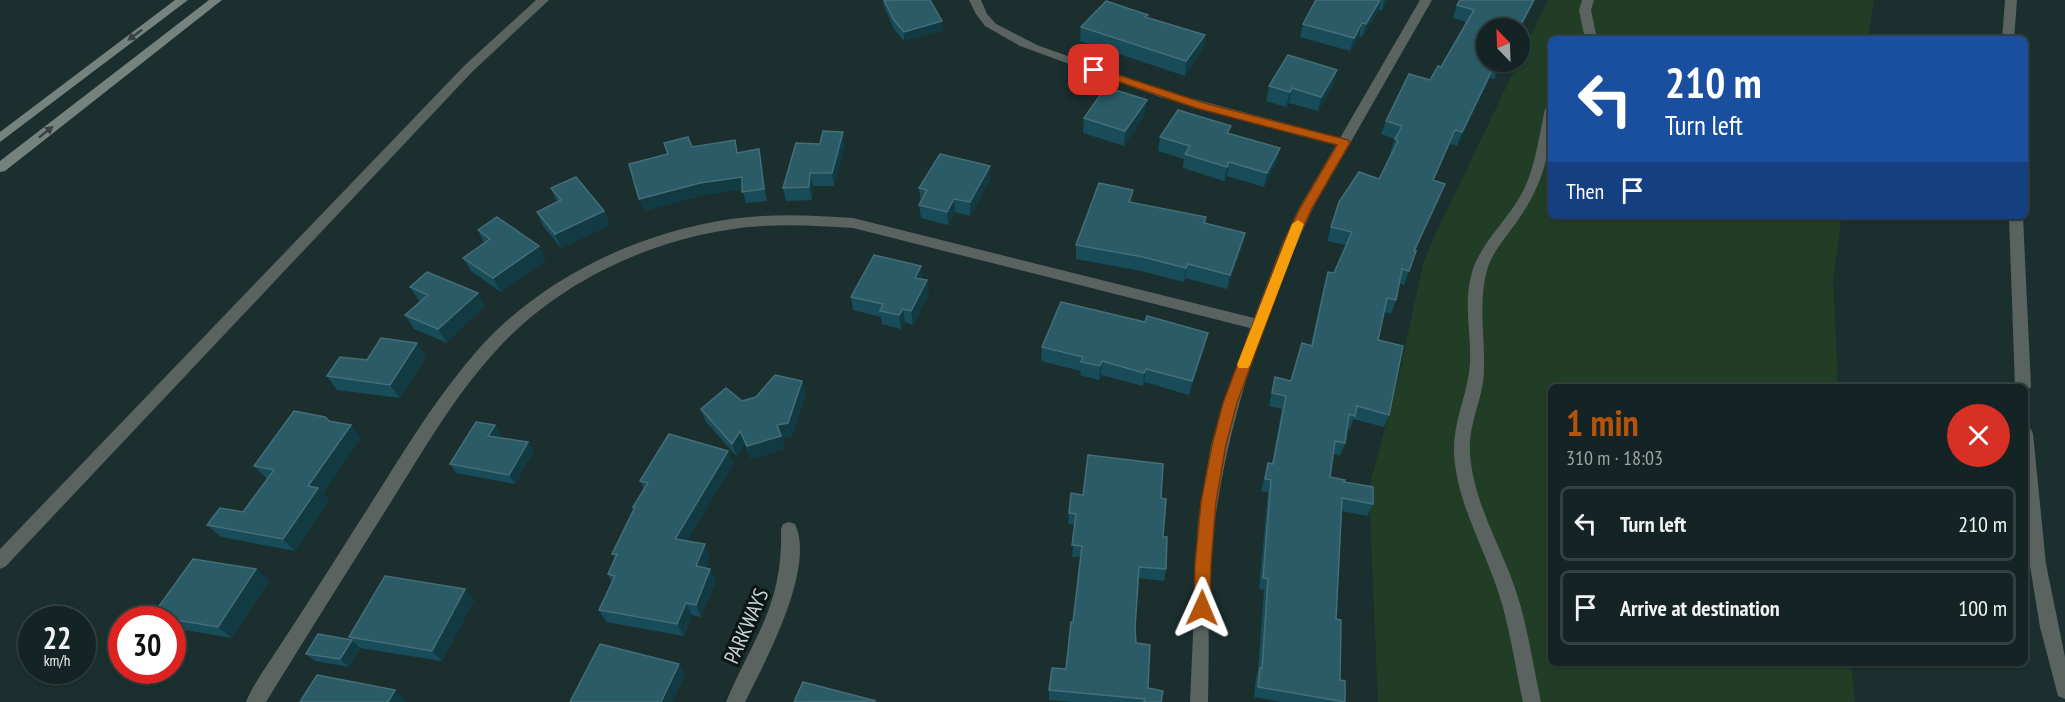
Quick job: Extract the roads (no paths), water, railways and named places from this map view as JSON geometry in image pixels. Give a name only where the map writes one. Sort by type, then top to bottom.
[{"type":"street","points":[[0,138],[182,0]]},
{"type":"street","points":[[0,168],[216,0]]},
{"type":"street","points":[[0,561],[469,68],[514,24],[543,0]]},
{"type":"street","points":[[975,0],[978,10],[993,27],[1010,37],[1073,63],[1200,106],[1344,143]]},
{"type":"street","points":[[1199,702],[1203,564],[1212,482],[1230,403],[1302,217],[1426,0]]},
{"type":"street","points":[[1588,0],[1585,10],[1590,36]]},
{"type":"street","points":[[2008,36],[2011,0]]},
{"type":"street","points":[[1532,702],[1511,603],[1482,531],[1465,478],[1462,429],[1477,372],[1474,303],[1480,270],[1486,255],[1523,203],[1533,184],[1540,164],[1548,124]]},
{"type":"street","points":[[255,702],[431,424],[483,354],[511,326],[546,298],[584,274],[642,247],[700,230],[740,222],[780,218],[853,223],[1259,325]]},
{"type":"street","points":[[2016,219],[2023,384]]},
{"type":"street","points":[[2028,506],[2043,606],[2065,690]]},
{"type":"street","name":"PARKWAYS","points":[[735,702],[779,613],[786,591],[790,570],[789,529]]}]
